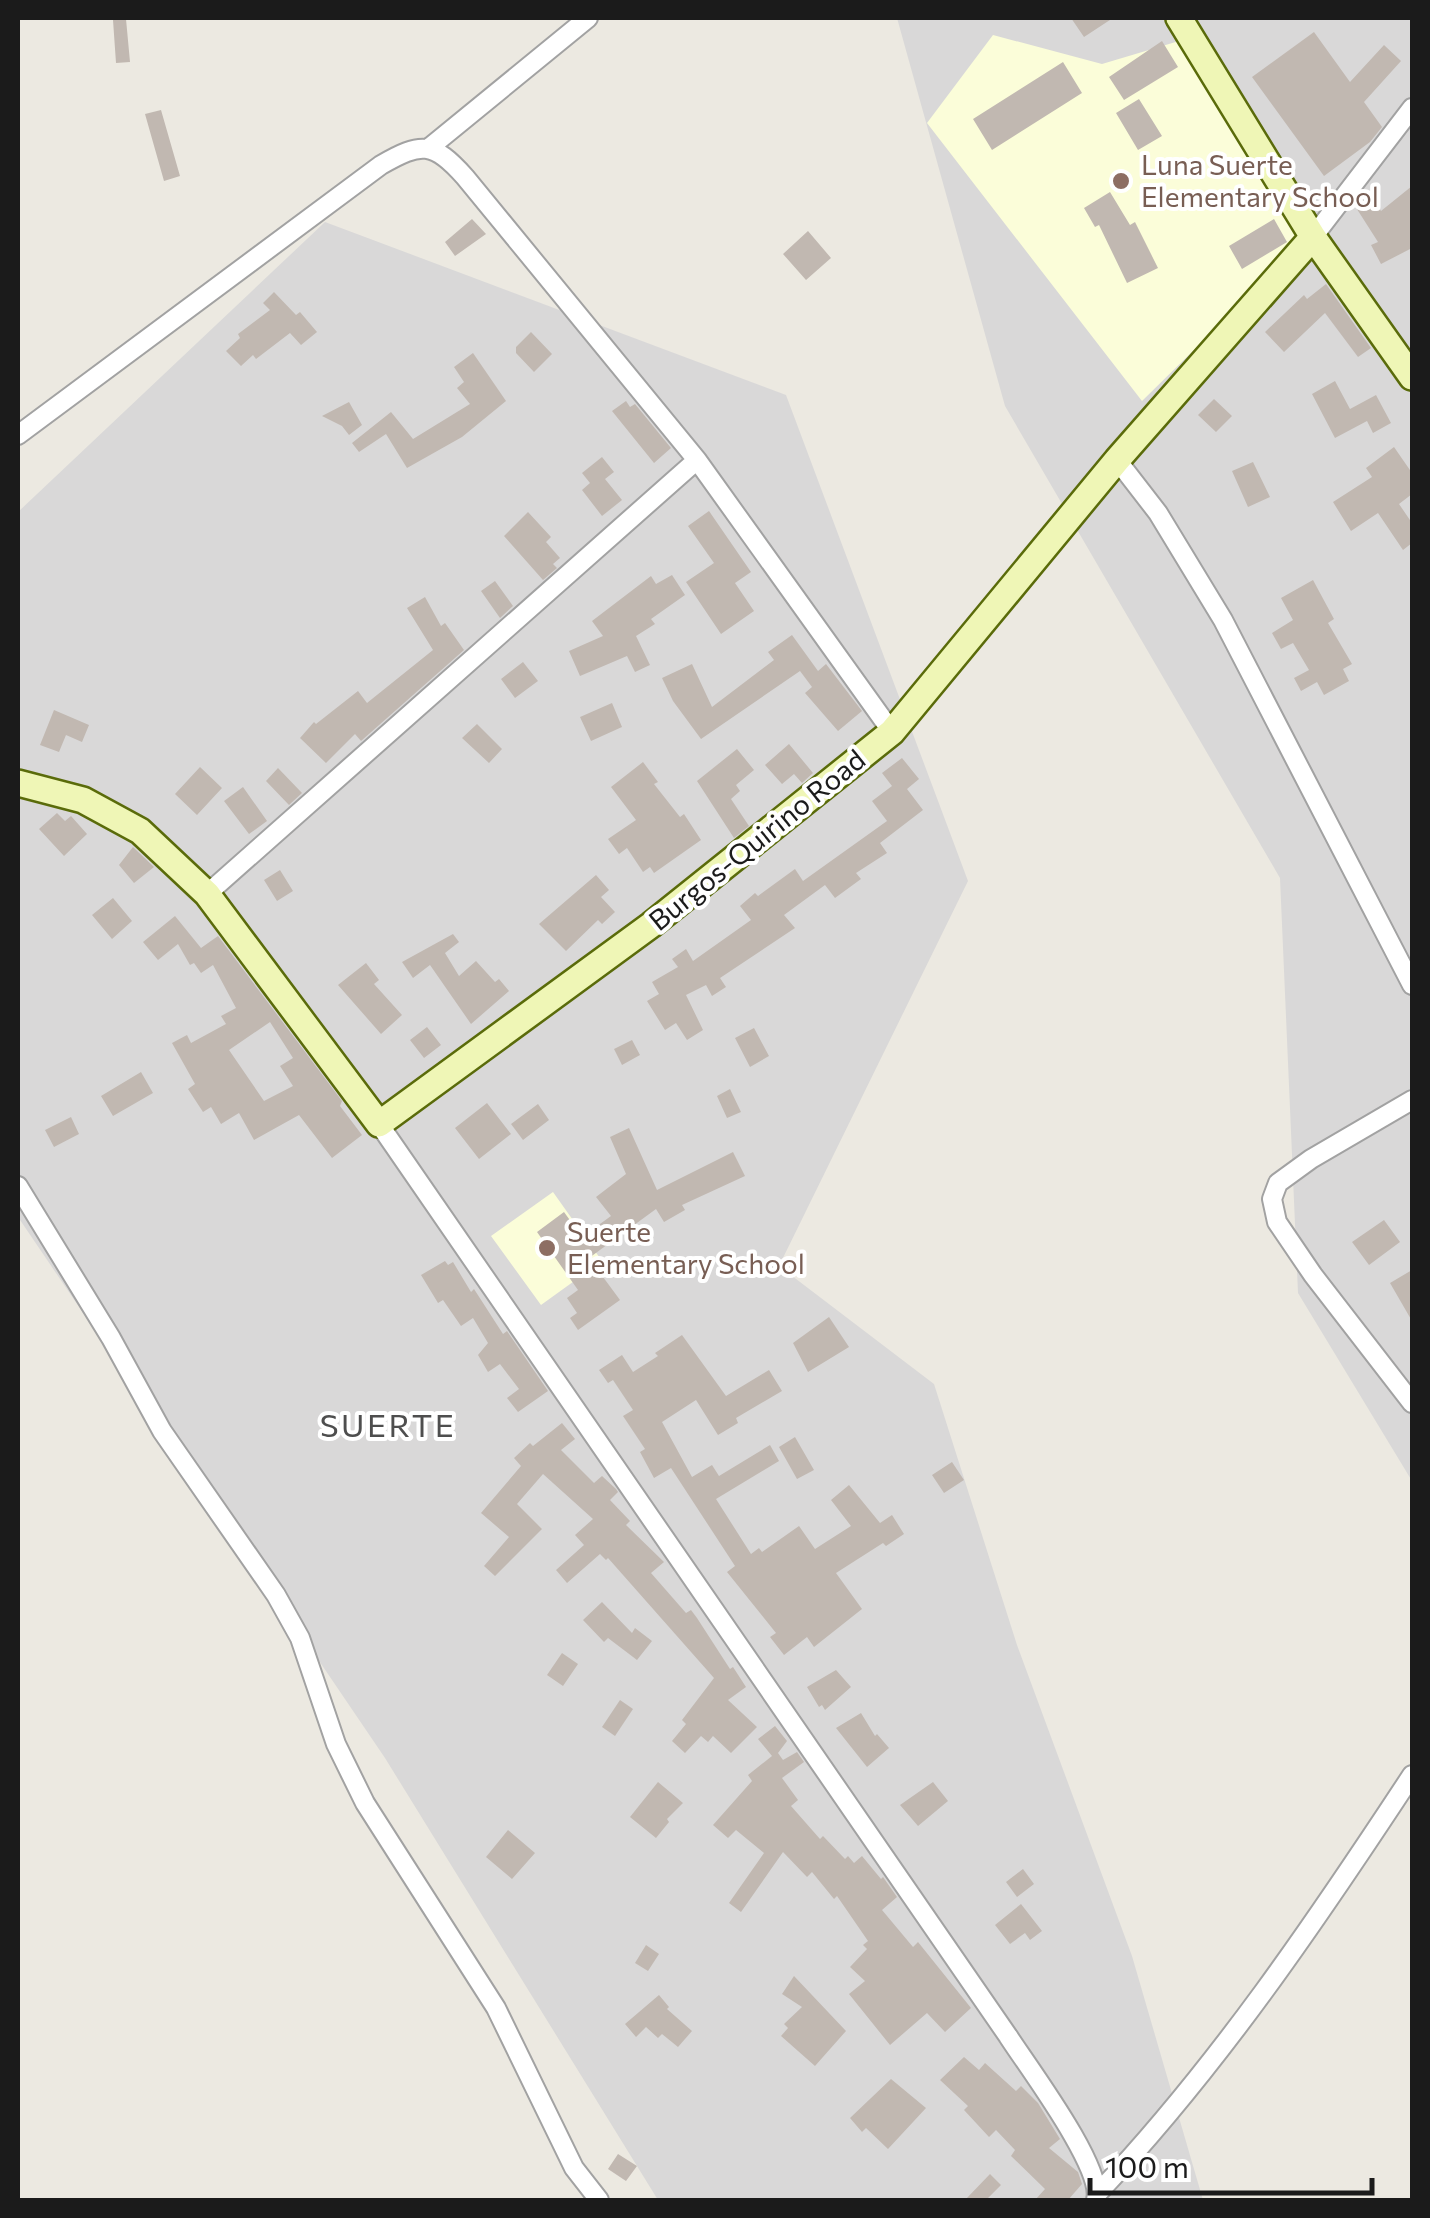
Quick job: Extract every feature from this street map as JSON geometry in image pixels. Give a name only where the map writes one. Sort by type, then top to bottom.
[{"type":"street","points":[[428,148],[588,18]]},
{"type":"street","points":[[1180,18],[1313,237],[1412,377]]},
{"type":"street","name":"Burgos-Quirino Road","points":[[379,1124],[650,925],[892,732],[1117,460],[1313,237],[1412,108]]},
{"type":"street","points":[[18,435],[380,165],[409,149],[428,148],[446,156],[465,178],[697,460],[892,732]]},
{"type":"street","points":[[208,894],[697,460]]},
{"type":"street","points":[[1117,460],[1158,512],[1223,620],[1404,949],[1412,986]]},
{"type":"street","points":[[18,783],[83,800],[140,831],[208,894],[379,1124],[1008,2036],[1087,2161],[1097,2197]]},
{"type":"street","points":[[1412,1100],[1311,1159],[1278,1184],[1272,1198],[1277,1222],[1313,1275],[1412,1404]]},
{"type":"street","points":[[18,1186],[162,1431],[276,1595],[300,1638],[336,1744],[365,1803],[496,2008],[574,2168],[599,2200]]},
{"type":"street","points":[[1097,2197],[1156,2132],[1304,1939],[1412,1775]]},
{"type":"shaded area","points":[[897,18],[1412,18],[1412,1481],[1298,1293],[1280,878],[1005,406]]},
{"type":"shaded area","name":"Luna Suerte Elementary School","points":[[993,35],[1102,64],[1179,41],[1307,239],[1142,401],[927,123]]},
{"type":"shaded area","points":[[325,222],[786,395],[968,881],[779,1266],[934,1384],[1017,1645],[1132,1956],[1203,2200],[658,2200],[385,1758],[18,1217],[18,512]]},
{"type":"shaded area","name":"Suerte Elementary School","points":[[553,1192],[602,1261],[541,1305],[491,1236]]},
{"type":"building","points":[[1071,18],[1113,18],[1084,37]]},
{"type":"building","points":[[126,19],[130,62],[116,63],[113,20]]},
{"type":"building","points":[[1314,32],[1350,82],[1384,45],[1401,61],[1364,102],[1382,127],[1370,142],[1324,176],[1252,77]]},
{"type":"building","points":[[1162,41],[1178,67],[1124,100],[1109,77]]},
{"type":"building","points":[[1063,62],[1082,93],[992,150],[973,119]]},
{"type":"building","points":[[1139,99],[1162,136],[1138,150],[1116,113]]},
{"type":"building","points":[[161,110],[180,176],[164,181],[145,114]]},
{"type":"building","points":[[1412,186],[1412,248],[1381,264],[1371,245],[1378,242],[1355,206],[1371,196],[1381,211]]},
{"type":"building","points":[[1110,192],[1130,225],[1135,222],[1158,268],[1127,283],[1099,225],[1095,227],[1084,208]]},
{"type":"building","points":[[472,219],[486,234],[455,256],[445,242]]},
{"type":"building","points":[[1274,219],[1287,242],[1242,269],[1229,246]]},
{"type":"building","points":[[808,231],[831,258],[806,280],[783,254]]},
{"type":"building","points":[[1326,284],[1371,348],[1358,357],[1325,313],[1284,352],[1265,332],[1304,295],[1307,299]]},
{"type":"building","points":[[274,292],[296,315],[300,312],[317,332],[301,345],[290,333],[241,366],[226,351],[240,338],[238,334],[270,310],[263,303]]},
{"type":"building","points":[[531,332],[552,354],[534,372],[516,353],[516,347]]},
{"type":"building","points":[[473,353],[506,401],[462,437],[407,468],[386,434],[359,452],[352,443],[391,412],[413,439],[470,404],[457,388],[464,382],[454,367]]},
{"type":"building","points":[[1335,381],[1350,409],[1376,395],[1391,423],[1373,433],[1367,421],[1335,438],[1312,394]]},
{"type":"building","points":[[1214,399],[1232,416],[1216,432],[1198,415]]},
{"type":"building","points":[[626,401],[630,407],[635,404],[671,448],[654,463],[612,411]]},
{"type":"building","points":[[349,402],[362,425],[349,435],[342,426],[322,416]]},
{"type":"building","points":[[1394,447],[1412,473],[1412,494],[1399,504],[1412,523],[1412,543],[1403,550],[1378,513],[1351,531],[1333,502],[1372,477],[1366,468]]},
{"type":"building","points":[[602,457],[614,472],[605,479],[622,500],[602,516],[582,490],[590,483],[582,473]]},
{"type":"building","points":[[1253,462],[1270,497],[1248,507],[1232,471]]},
{"type":"building","points":[[709,511],[751,572],[735,583],[754,611],[721,634],[686,582],[714,563],[688,526]]},
{"type":"building","points":[[528,512],[551,537],[546,542],[560,558],[553,564],[557,568],[543,580],[504,536]]},
{"type":"building","points":[[672,575],[685,595],[651,619],[655,624],[636,636],[650,665],[635,672],[627,656],[580,676],[569,651],[603,636],[592,621],[651,576],[656,584]]},
{"type":"building","points":[[1313,580],[1334,619],[1328,623],[1352,664],[1343,669],[1349,681],[1324,695],[1317,682],[1301,691],[1294,678],[1309,670],[1293,643],[1281,649],[1272,633],[1293,620],[1281,598]]},
{"type":"building","points":[[495,581],[513,606],[500,618],[481,591]]},
{"type":"building","points":[[425,597],[441,626],[445,623],[464,650],[361,741],[355,734],[326,763],[300,738],[314,722],[358,691],[367,703],[433,650],[407,608]]},
{"type":"building","points":[[792,635],[818,671],[826,664],[862,711],[838,731],[805,693],[812,687],[800,671],[701,739],[673,701],[662,678],[692,664],[712,707],[774,660],[768,652]]},
{"type":"building","points":[[523,662],[538,681],[515,698],[501,679]]},
{"type":"building","points":[[612,703],[622,727],[591,741],[580,717]]},
{"type":"building","points":[[54,710],[89,725],[82,742],[66,735],[59,752],[40,745]]},
{"type":"building","points":[[477,724],[502,749],[489,763],[462,738]]},
{"type":"building","points":[[789,744],[813,773],[802,783],[794,774],[782,784],[765,765]]},
{"type":"building","points":[[737,749],[754,770],[736,785],[740,791],[731,799],[749,826],[734,838],[697,781]]},
{"type":"building","points":[[902,758],[919,779],[907,789],[923,810],[880,843],[887,853],[856,873],[861,879],[835,898],[825,885],[784,915],[795,928],[720,978],[726,987],[712,996],[706,985],[686,995],[703,1030],[687,1040],[676,1023],[665,1030],[647,1001],[659,994],[652,982],[678,967],[672,959],[686,949],[693,961],[751,920],[740,906],[755,893],[758,896],[795,869],[803,881],[887,821],[872,801],[892,786],[882,773]]},
{"type":"building","points":[[643,762],[658,782],[654,784],[680,817],[684,814],[701,840],[654,873],[650,867],[643,872],[627,848],[619,854],[608,839],[636,820],[611,787]]},
{"type":"building","points":[[200,767],[222,788],[197,815],[175,794]]},
{"type":"building","points":[[278,768],[302,793],[289,805],[266,781]]},
{"type":"building","points":[[243,787],[267,821],[249,834],[224,801]]},
{"type":"building","points":[[57,813],[65,821],[71,816],[87,834],[64,856],[39,829]]},
{"type":"building","points":[[133,847],[154,867],[134,883],[119,865]]},
{"type":"building","points":[[280,870],[293,891],[277,901],[264,880]]},
{"type":"building","points":[[596,875],[609,890],[601,897],[615,912],[602,924],[598,920],[566,951],[539,924]]},
{"type":"building","points":[[113,898],[132,921],[112,939],[92,915]]},
{"type":"building","points":[[175,916],[201,948],[218,936],[342,1101],[340,1106],[362,1135],[332,1158],[299,1115],[254,1140],[239,1113],[221,1124],[211,1107],[203,1112],[188,1089],[195,1084],[172,1043],[187,1035],[191,1043],[226,1024],[221,1016],[236,1008],[213,965],[201,973],[194,963],[190,965],[178,944],[158,960],[143,942]],"holes":[[[270,1022],[293,1058],[280,1066],[293,1086],[264,1101],[229,1050]]]},
{"type":"building","points":[[453,934],[459,942],[445,953],[459,976],[476,961],[509,991],[471,1024],[430,965],[413,978],[402,962]]},
{"type":"building","points":[[366,963],[379,980],[374,984],[402,1015],[381,1034],[338,985]]},
{"type":"building","points":[[427,1027],[441,1045],[424,1058],[410,1040]]},
{"type":"building","points":[[754,1028],[769,1056],[750,1067],[735,1038]]},
{"type":"building","points":[[632,1040],[640,1055],[622,1065],[614,1049]]},
{"type":"building","points":[[141,1072],[153,1093],[113,1116],[101,1096]]},
{"type":"building","points":[[730,1089],[741,1112],[727,1118],[717,1096]]},
{"type":"building","points":[[487,1103],[511,1134],[479,1159],[455,1128]]},
{"type":"building","points":[[538,1104],[549,1120],[523,1140],[511,1124]]},
{"type":"building","points":[[71,1117],[79,1134],[54,1147],[45,1130]]},
{"type":"building","points":[[629,1128],[657,1190],[733,1152],[745,1176],[682,1205],[685,1210],[664,1222],[656,1209],[589,1258],[620,1300],[578,1330],[570,1318],[577,1313],[567,1298],[578,1290],[537,1232],[564,1212],[582,1237],[611,1216],[596,1197],[626,1174],[610,1137]]},
{"type":"building","points":[[1384,1220],[1400,1242],[1369,1265],[1352,1242]]},
{"type":"building","points":[[445,1261],[448,1265],[453,1262],[471,1292],[474,1289],[503,1334],[507,1331],[548,1391],[518,1412],[507,1398],[519,1389],[500,1364],[488,1372],[478,1355],[488,1343],[473,1318],[461,1326],[443,1300],[438,1303],[421,1275]]},
{"type":"building","points":[[1412,1270],[1412,1321],[1390,1283]]},
{"type":"building","points":[[829,1317],[849,1347],[808,1372],[793,1343]]},
{"type":"building","points":[[682,1335],[726,1396],[769,1370],[782,1391],[736,1418],[738,1423],[718,1435],[696,1400],[662,1422],[692,1477],[712,1465],[719,1476],[770,1445],[779,1461],[716,1499],[751,1554],[759,1548],[762,1552],[799,1526],[815,1549],[851,1526],[831,1500],[849,1485],[880,1523],[892,1515],[904,1534],[836,1573],[862,1609],[814,1647],[807,1637],[784,1655],[770,1637],[776,1633],[727,1572],[735,1566],[671,1468],[654,1478],[640,1452],[645,1449],[623,1416],[633,1410],[613,1380],[608,1383],[599,1370],[622,1355],[633,1372]]},
{"type":"building","points":[[562,1423],[575,1439],[561,1450],[594,1483],[602,1476],[616,1489],[618,1492],[610,1500],[630,1521],[626,1525],[664,1562],[651,1573],[686,1613],[691,1610],[746,1687],[728,1700],[757,1727],[731,1753],[713,1736],[708,1742],[701,1736],[685,1753],[672,1741],[686,1724],[682,1720],[714,1678],[608,1558],[600,1554],[567,1583],[556,1570],[584,1545],[575,1535],[593,1519],[543,1474],[517,1504],[542,1529],[495,1576],[484,1566],[509,1537],[481,1513],[521,1466],[514,1458]]},
{"type":"building","points":[[795,1437],[814,1470],[797,1479],[779,1447]]},
{"type":"building","points":[[952,1462],[964,1480],[944,1493],[932,1475]]},
{"type":"building","points":[[602,1602],[632,1633],[635,1628],[652,1641],[637,1660],[608,1638],[604,1642],[583,1620]]},
{"type":"building","points":[[562,1653],[578,1664],[563,1686],[547,1675]]},
{"type":"building","points":[[836,1670],[851,1687],[825,1710],[807,1687]]},
{"type":"building","points":[[620,1700],[633,1709],[615,1736],[602,1727]]},
{"type":"building","points":[[861,1713],[875,1736],[889,1748],[867,1767],[836,1728]]},
{"type":"building","points":[[775,1726],[787,1741],[778,1753],[783,1760],[797,1752],[804,1762],[782,1778],[798,1800],[791,1806],[820,1839],[823,1836],[845,1859],[848,1856],[854,1863],[862,1856],[883,1877],[897,1897],[882,1910],[913,1947],[918,1942],[971,2008],[945,2032],[927,2013],[890,2045],[849,1994],[865,1981],[850,1967],[867,1949],[863,1945],[868,1941],[837,1896],[834,1899],[812,1872],[807,1877],[783,1852],[741,1912],[729,1903],[764,1853],[736,1830],[728,1838],[713,1825],[752,1781],[748,1775],[772,1756],[758,1739]]},
{"type":"building","points":[[658,1782],[683,1803],[656,1838],[630,1817]]},
{"type":"building","points":[[933,1782],[948,1801],[918,1826],[900,1805]]},
{"type":"building","points":[[508,1830],[535,1853],[512,1879],[486,1857]]},
{"type":"building","points":[[1023,1869],[1034,1884],[1017,1897],[1006,1882]]},
{"type":"building","points":[[1021,1904],[1042,1931],[1030,1940],[1025,1933],[1010,1944],[995,1925]]},
{"type":"building","points":[[646,1945],[659,1954],[648,1971],[635,1963]]},
{"type":"building","points":[[794,1976],[846,2031],[815,2066],[781,2036],[788,2028],[784,2024],[802,2007],[782,1994]]},
{"type":"building","points":[[659,1995],[667,2009],[692,2031],[678,2047],[646,2027],[636,2037],[625,2024]]},
{"type":"building","points":[[964,2057],[979,2070],[985,2063],[1016,2091],[1021,2086],[1038,2103],[1060,2139],[1049,2148],[1078,2172],[1082,2184],[1068,2200],[1035,2200],[1045,2189],[1011,2156],[1015,2150],[996,2130],[989,2137],[964,2110],[968,2106],[940,2080]]},
{"type":"building","points":[[891,2079],[926,2108],[888,2149],[866,2128],[862,2132],[850,2118]]},
{"type":"building","points":[[618,2154],[637,2166],[626,2181],[608,2169]]},
{"type":"building","points":[[990,2174],[1001,2185],[986,2200],[965,2200]]},
{"type":"place","name":"Luna Suerte Elementary School","points":[[1121,181]]},
{"type":"place","name":"Suerte Elementary School","points":[[547,1248]]},
{"type":"district","name":"SUERTE","points":[[388,1426]]}]
